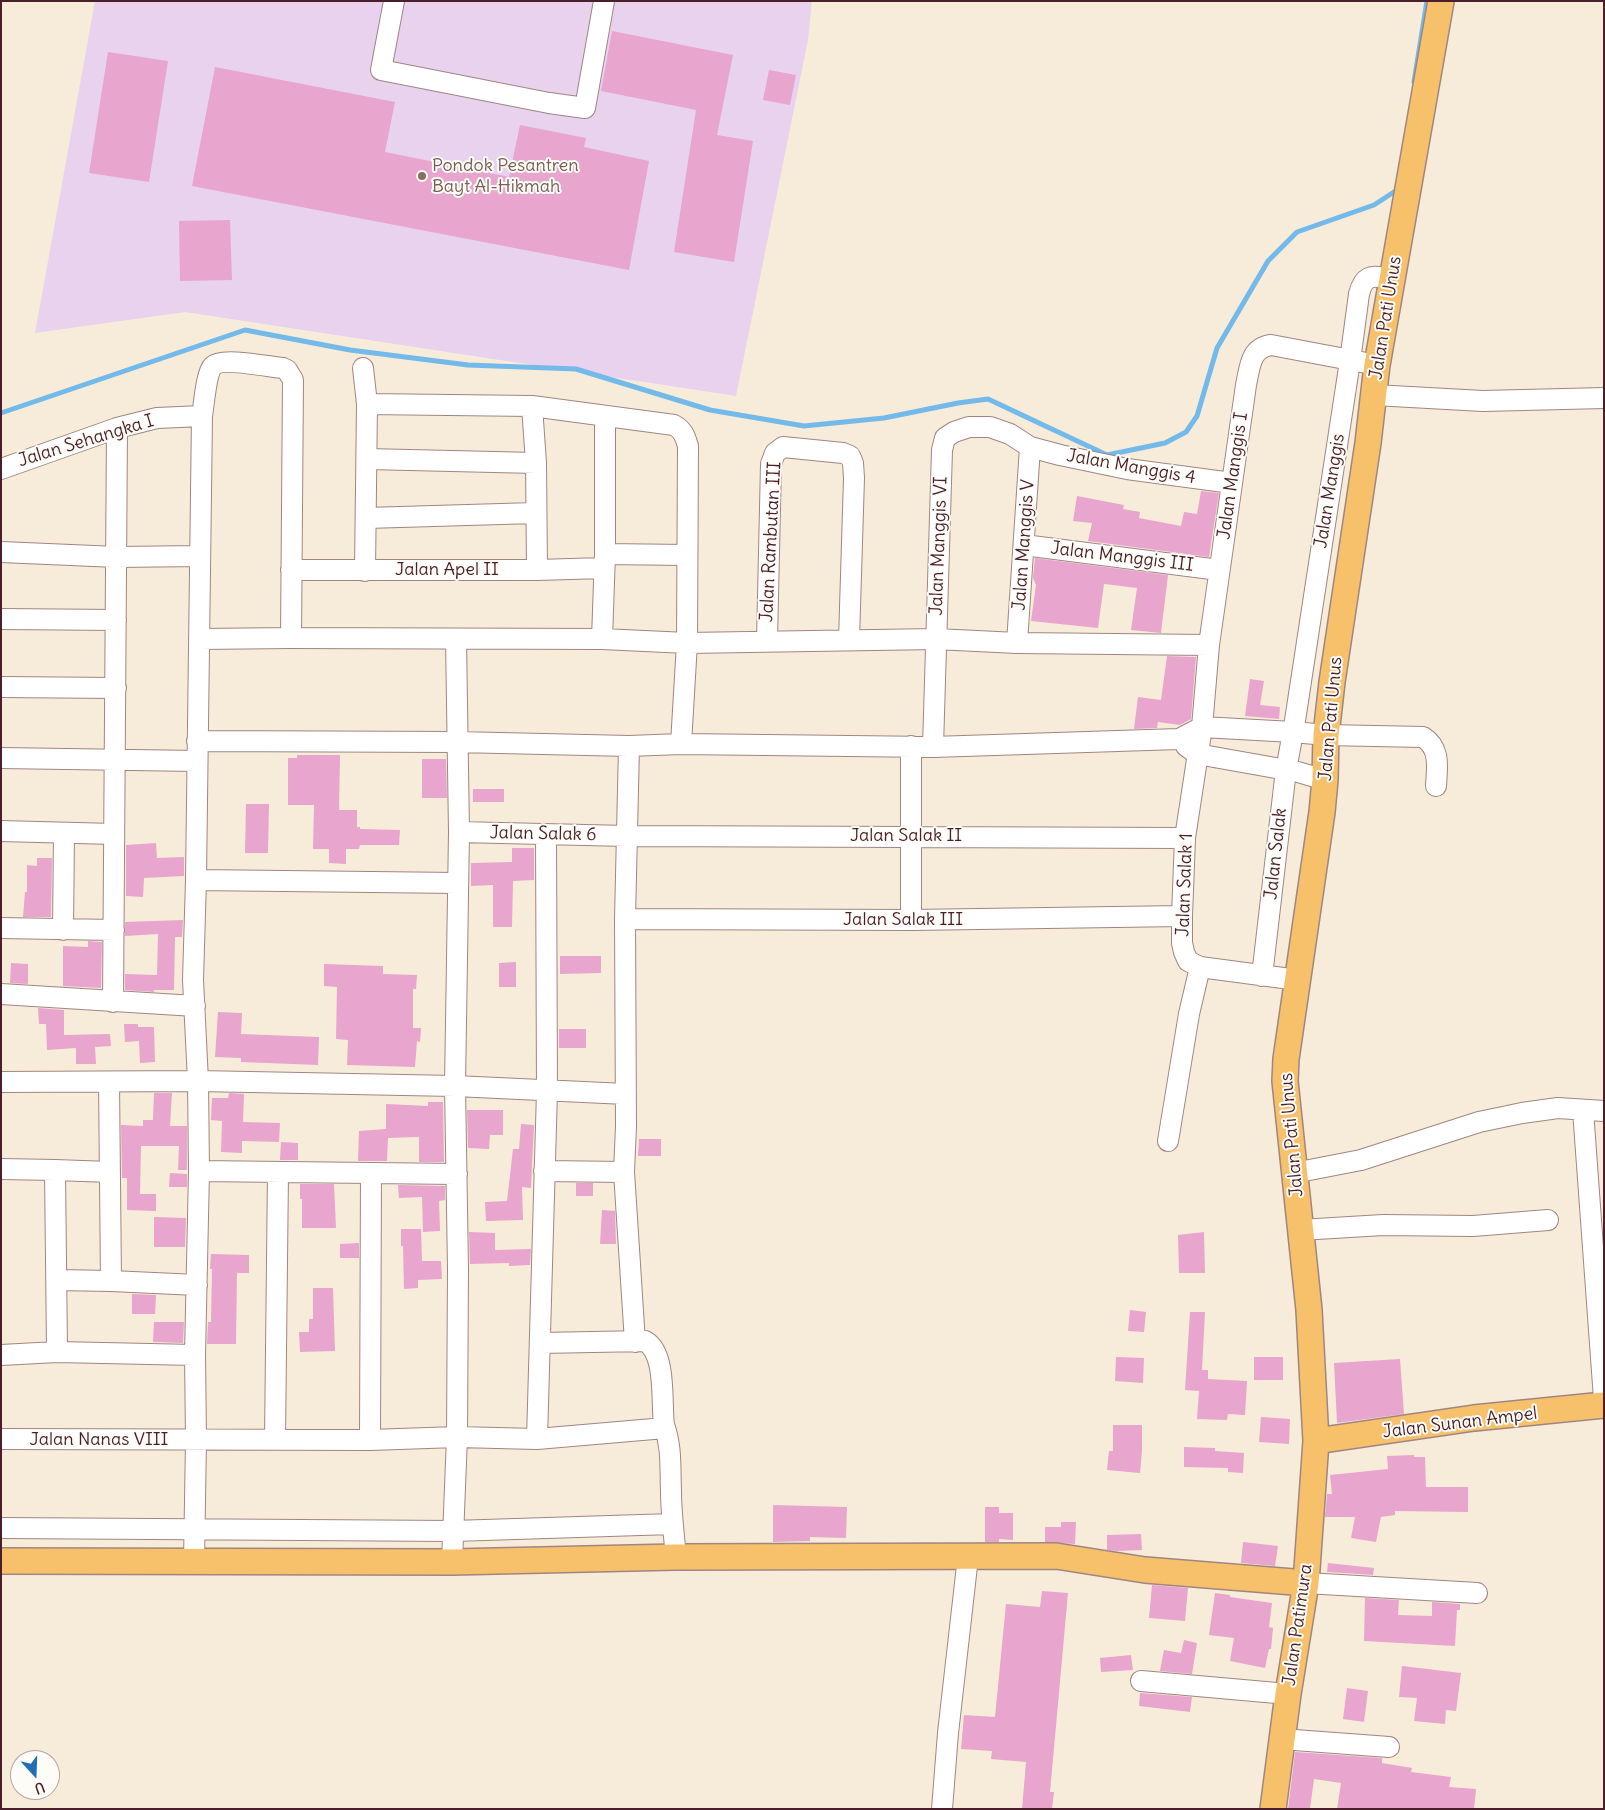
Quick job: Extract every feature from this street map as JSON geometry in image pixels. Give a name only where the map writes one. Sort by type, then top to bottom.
[{"type":"main road","name":"Jalan Pati Unus","points":[[1316,1441],[1309,1310],[1285,1081],[1286,1059],[1280,978],[1322,812],[1305,774],[1310,734],[1332,682],[1368,443],[1374,395],[1364,363],[1441,1]]},
{"type":"main road","name":"Jalan Sunan Ampel","points":[[1316,1441],[1474,1418],[1604,1406]]},
{"type":"main road","name":"Jalan Patimura","points":[[1272,1809],[1306,1583],[1316,1441]]},
{"type":"main road","points":[[1,1561],[452,1562],[676,1557],[1056,1556],[1138,1569],[1306,1583]]},
{"type":"street","points":[[394,1],[381,70],[549,103],[585,108],[604,1]]},
{"type":"street","name":"Jalan Manggis I","points":[[1202,727],[1209,645],[1219,570],[1246,385],[1256,351],[1263,346],[1271,345],[1364,363]]},
{"type":"street","points":[[194,1562],[195,1355],[199,1171],[198,1081],[193,980],[202,416],[209,373],[213,366],[219,363],[229,362],[283,368],[291,374],[294,388],[291,638]]},
{"type":"street","name":"Jalan Manggis","points":[[1310,734],[1364,363]]},
{"type":"street","points":[[364,368],[367,404],[365,571]]},
{"type":"street","points":[[1374,395],[1483,401],[1604,398]]},
{"type":"street","points":[[367,404],[532,406],[674,425],[681,428],[688,446],[687,643],[681,744]]},
{"type":"street","points":[[532,406],[536,462],[537,570]]},
{"type":"street","name":"Jalan Sehangka I","points":[[1,468],[117,428],[158,418],[202,416]]},
{"type":"street","points":[[602,639],[605,416]]},
{"type":"street","name":"Jalan Manggis VI","points":[[934,747],[942,450],[945,438],[954,432],[969,427],[990,427],[1010,434],[1030,447]]},
{"type":"street","points":[[113,1002],[117,428]]},
{"type":"street","name":"Jalan Rambutan III","points":[[767,641],[771,464],[775,453],[782,447],[843,453],[850,456],[853,463],[849,640]]},
{"type":"street","name":"Jalan Manggis 4","points":[[1030,447],[1126,469],[1232,483]]},
{"type":"street","name":"Jalan Manggis V","points":[[1017,643],[1030,447]]},
{"type":"street","points":[[367,459],[536,462]]},
{"type":"street","points":[[366,518],[535,513]]},
{"type":"street","name":"Jalan Manggis III","points":[[1024,545],[1219,570]]},
{"type":"street","points":[[1,552],[116,557],[200,556]]},
{"type":"street","name":"Jalan Apel II","points":[[291,570],[537,570],[604,561],[687,555]]},
{"type":"street","points":[[1,619],[116,620]]},
{"type":"street","points":[[199,639],[602,639],[687,643],[936,638],[1017,643],[1209,645]]},
{"type":"street","points":[[452,1562],[457,1437],[458,1269],[455,1086],[459,832],[456,639]]},
{"type":"street","points":[[1,687],[116,688]]},
{"type":"street","points":[[198,741],[934,747],[1179,739],[1202,727],[1310,734],[1423,737],[1430,741],[1437,757],[1436,786]]},
{"type":"street","name":"Jalan Salak 1","points":[[1200,967],[1188,961],[1184,952],[1182,916],[1185,838],[1196,754],[1202,727]]},
{"type":"street","name":"Jalan Salak","points":[[1280,978],[1310,734]]},
{"type":"street","points":[[1179,739],[1196,754],[1305,774]]},
{"type":"street","points":[[629,746],[625,919],[626,1094],[624,1172],[635,1342]]},
{"type":"street","points":[[911,746],[911,920]]},
{"type":"street","points":[[1,758],[197,761]]},
{"type":"street","points":[[1,831],[114,834]]},
{"type":"street","name":"Jalan Salak 6","points":[[459,832],[627,836]]},
{"type":"street","points":[[63,930],[64,834]]},
{"type":"street","points":[[537,1439],[547,1091],[546,834]]},
{"type":"street","name":"Jalan Salak II","points":[[627,836],[1185,838]]},
{"type":"street","points":[[196,880],[458,884]]},
{"type":"street","name":"Jalan Salak III","points":[[625,919],[911,920],[1182,916]]},
{"type":"street","points":[[1,928],[114,930]]},
{"type":"street","points":[[1168,1141],[1189,1014],[1200,967],[1280,978]]},
{"type":"street","points":[[1,994],[195,1006]]},
{"type":"street","points":[[1,1082],[198,1081],[455,1086],[626,1094]]},
{"type":"street","points":[[109,1082],[111,1281]]},
{"type":"street","points":[[1294,1173],[1361,1160],[1479,1122],[1522,1113],[1558,1108],[1604,1111]]},
{"type":"street","points":[[1583,1110],[1604,1399]]},
{"type":"street","points":[[1,1169],[110,1172]]},
{"type":"street","points":[[55,1170],[57,1352]]},
{"type":"street","points":[[199,1171],[457,1174]]},
{"type":"street","points":[[544,1171],[624,1172]]},
{"type":"street","points":[[276,1439],[278,1173]]},
{"type":"street","points":[[370,1440],[372,1174]]},
{"type":"street","points":[[1300,1230],[1384,1225],[1473,1226],[1548,1220]]},
{"type":"street","points":[[57,1280],[198,1285]]},
{"type":"street","points":[[540,1343],[645,1342],[655,1350],[658,1357],[664,1428],[668,1434],[671,1451],[672,1524],[676,1557]]},
{"type":"street","points":[[1,1355],[57,1352],[195,1355]]},
{"type":"street","name":"Jalan Nanas VIII","points":[[1,1439],[370,1440],[457,1437],[537,1439],[664,1428]]},
{"type":"street","points":[[1,1528],[453,1531],[672,1524]]},
{"type":"street","points":[[942,1809],[949,1723],[968,1557]]},
{"type":"street","points":[[1306,1583],[1477,1593]]},
{"type":"street","points":[[1141,1681],[1288,1694]]},
{"type":"street","points":[[1282,1739],[1389,1747]]},
{"type":"shaded area","name":"Pondok Pesantren Bayt Al-Hikmah","points":[[95,1],[812,1],[808,40],[736,396],[185,312],[35,333]]},
{"type":"building","points":[[612,31],[733,55],[717,135],[753,141],[734,262],[674,252],[696,110],[601,91]]},
{"type":"building","points":[[108,52],[168,61],[149,182],[89,173]]},
{"type":"building","points":[[215,67],[395,102],[385,152],[509,177],[520,125],[586,138],[584,147],[649,161],[629,270],[192,186]]},
{"type":"building","points":[[769,70],[796,75],[790,105],[763,100]]},
{"type":"building","points":[[230,220],[232,280],[180,281],[179,221]]},
{"type":"building","points":[[1201,491],[1219,493],[1209,557],[1088,541],[1092,523],[1073,521],[1077,496],[1124,505],[1123,509],[1140,512],[1139,518],[1181,526],[1184,512],[1197,514]]},
{"type":"building","points":[[1035,558],[1168,575],[1161,633],[1131,630],[1137,588],[1104,584],[1098,628],[1031,621],[1036,585],[1033,578]]},
{"type":"building","points":[[1167,656],[1196,657],[1191,719],[1180,725],[1158,722],[1157,728],[1134,729],[1138,697],[1161,700]]},
{"type":"building","points":[[1250,679],[1264,681],[1260,705],[1280,707],[1279,719],[1245,716]]},
{"type":"building","points":[[297,755],[340,755],[339,810],[357,810],[357,827],[360,827],[360,829],[400,830],[399,845],[360,845],[359,849],[346,849],[346,864],[329,863],[329,849],[313,849],[314,805],[288,805],[288,758],[297,758]]},
{"type":"building","points":[[422,759],[446,759],[447,798],[422,798]]},
{"type":"building","points":[[473,789],[504,789],[504,802],[473,802]]},
{"type":"building","points":[[246,804],[269,804],[268,853],[245,853]]},
{"type":"building","points":[[156,843],[157,858],[184,857],[184,876],[144,878],[143,897],[126,896],[126,845]]},
{"type":"building","points":[[512,848],[534,848],[534,880],[513,881],[512,927],[493,927],[493,885],[471,886],[471,863],[512,862]]},
{"type":"building","points":[[37,858],[52,858],[51,917],[23,917],[25,892],[27,892],[27,865],[37,866]]},
{"type":"building","points":[[183,920],[182,937],[175,937],[174,990],[154,990],[154,992],[125,990],[125,974],[157,975],[158,934],[125,936],[125,922]]},
{"type":"building","points":[[88,941],[102,942],[101,988],[63,986],[63,946],[88,947]]},
{"type":"building","points":[[560,956],[601,956],[601,973],[560,974]]},
{"type":"building","points":[[516,962],[516,987],[499,987],[499,963]]},
{"type":"building","points":[[11,963],[28,964],[28,984],[10,983]]},
{"type":"building","points":[[324,964],[383,966],[383,974],[417,975],[416,989],[413,989],[413,1028],[421,1028],[420,1042],[417,1041],[415,1067],[347,1065],[348,1040],[336,1039],[337,987],[324,986]]},
{"type":"building","points":[[38,1008],[64,1010],[64,1035],[110,1034],[111,1046],[95,1047],[96,1064],[76,1064],[76,1048],[47,1050],[46,1024],[39,1024]]},
{"type":"building","points":[[218,1012],[242,1013],[241,1034],[319,1037],[318,1065],[241,1062],[241,1058],[215,1057]]},
{"type":"building","points":[[124,1024],[138,1024],[138,1027],[154,1027],[155,1062],[140,1063],[139,1041],[125,1042]]},
{"type":"building","points":[[559,1029],[586,1029],[586,1048],[559,1048]]},
{"type":"building","points":[[154,1093],[172,1093],[170,1126],[187,1126],[187,1170],[178,1170],[179,1146],[141,1146],[140,1194],[156,1194],[156,1211],[127,1210],[127,1178],[122,1178],[121,1125],[143,1126],[143,1120],[153,1120]]},
{"type":"building","points":[[229,1093],[244,1094],[243,1122],[280,1123],[279,1142],[242,1141],[242,1153],[221,1152],[222,1121],[211,1120],[212,1098],[228,1098]]},
{"type":"building","points":[[428,1102],[443,1102],[444,1162],[419,1162],[419,1137],[388,1138],[387,1161],[358,1161],[359,1131],[386,1129],[386,1104],[428,1106]]},
{"type":"building","points":[[467,1110],[503,1110],[503,1135],[490,1135],[489,1149],[468,1148]]},
{"type":"building","points":[[521,1124],[534,1125],[531,1188],[522,1187],[523,1220],[486,1221],[485,1202],[507,1201],[513,1149],[519,1149]]},
{"type":"building","points":[[639,1139],[661,1139],[661,1156],[638,1156]]},
{"type":"building","points":[[281,1142],[298,1143],[298,1160],[280,1160]]},
{"type":"building","points":[[170,1173],[187,1174],[187,1187],[169,1187]]},
{"type":"building","points":[[576,1183],[593,1183],[593,1196],[576,1196]]},
{"type":"building","points":[[300,1184],[334,1184],[336,1228],[302,1228]]},
{"type":"building","points":[[398,1185],[445,1186],[445,1200],[439,1201],[440,1231],[423,1232],[422,1197],[399,1198]]},
{"type":"building","points":[[602,1210],[615,1211],[616,1244],[600,1244]]},
{"type":"building","points":[[154,1217],[186,1218],[185,1247],[154,1247]]},
{"type":"building","points":[[401,1229],[421,1229],[422,1261],[441,1261],[442,1279],[418,1280],[418,1288],[404,1289]]},
{"type":"building","points":[[469,1232],[495,1233],[495,1250],[531,1249],[530,1265],[509,1266],[509,1263],[470,1264]]},
{"type":"building","points":[[1204,1232],[1205,1273],[1179,1273],[1178,1235]]},
{"type":"building","points":[[359,1243],[359,1258],[340,1258],[340,1244]]},
{"type":"building","points":[[211,1254],[249,1255],[249,1273],[237,1273],[236,1344],[207,1344],[208,1322],[211,1322]]},
{"type":"building","points":[[313,1288],[333,1288],[335,1351],[300,1352],[299,1332],[309,1332],[309,1319],[313,1319]]},
{"type":"building","points":[[132,1294],[156,1295],[155,1314],[132,1314]]},
{"type":"building","points":[[1130,1310],[1146,1312],[1144,1332],[1128,1331]]},
{"type":"building","points":[[1190,1312],[1205,1312],[1202,1370],[1208,1370],[1208,1379],[1247,1381],[1245,1415],[1228,1414],[1227,1420],[1197,1419],[1199,1391],[1185,1390]]},
{"type":"building","points":[[154,1322],[184,1322],[183,1343],[153,1342]]},
{"type":"building","points":[[1116,1357],[1144,1358],[1143,1383],[1115,1381]]},
{"type":"building","points":[[1254,1357],[1283,1357],[1283,1380],[1254,1380]]},
{"type":"building","points":[[1400,1359],[1404,1414],[1337,1423],[1334,1363]]},
{"type":"building","points":[[1261,1417],[1290,1419],[1289,1444],[1259,1442]]},
{"type":"building","points":[[1113,1425],[1142,1425],[1140,1473],[1107,1470],[1109,1451],[1113,1451]]},
{"type":"building","points":[[1184,1447],[1215,1448],[1215,1451],[1244,1453],[1243,1473],[1228,1472],[1228,1468],[1184,1467]]},
{"type":"building","points":[[1414,1455],[1414,1457],[1425,1457],[1426,1487],[1468,1487],[1468,1512],[1395,1511],[1395,1515],[1381,1517],[1376,1542],[1351,1538],[1355,1517],[1325,1517],[1327,1494],[1332,1494],[1330,1475],[1388,1469],[1387,1456]]},
{"type":"building","points":[[773,1505],[847,1507],[846,1538],[810,1537],[810,1541],[773,1542]]},
{"type":"building","points":[[985,1507],[999,1507],[999,1513],[1013,1513],[1013,1540],[999,1539],[999,1542],[985,1542]]},
{"type":"building","points":[[1061,1522],[1076,1522],[1075,1544],[1045,1542],[1045,1527],[1061,1527]]},
{"type":"building","points":[[1141,1534],[1142,1550],[1107,1550],[1107,1535]]},
{"type":"building","points":[[1243,1542],[1278,1546],[1275,1566],[1241,1563]]},
{"type":"building","points":[[1328,1563],[1374,1568],[1373,1575],[1327,1572]]},
{"type":"building","points":[[1152,1585],[1188,1588],[1185,1621],[1149,1618]]},
{"type":"building","points":[[1042,1591],[1068,1593],[1050,1792],[1054,1792],[1052,1809],[1022,1809],[1026,1762],[991,1759],[992,1751],[961,1749],[964,1715],[995,1717],[1006,1604],[1040,1607]]},
{"type":"building","points":[[1215,1593],[1272,1603],[1269,1627],[1273,1628],[1271,1649],[1269,1649],[1265,1668],[1230,1661],[1234,1638],[1209,1635]]},
{"type":"building","points":[[1365,1598],[1399,1600],[1398,1615],[1432,1616],[1432,1602],[1460,1604],[1460,1610],[1457,1610],[1455,1646],[1364,1641]]},
{"type":"building","points":[[1184,1640],[1197,1643],[1192,1674],[1160,1671],[1164,1650],[1181,1653]]},
{"type":"building","points":[[1131,1655],[1133,1670],[1101,1672],[1100,1658]]},
{"type":"building","points":[[1402,1666],[1461,1673],[1456,1711],[1446,1710],[1445,1724],[1414,1721],[1417,1698],[1399,1697]]},
{"type":"building","points":[[1347,1688],[1368,1691],[1364,1722],[1343,1719]]},
{"type":"building","points":[[1140,1693],[1192,1697],[1190,1712],[1139,1706]]},
{"type":"building","points":[[1295,1752],[1382,1758],[1382,1763],[1412,1768],[1411,1772],[1451,1777],[1449,1787],[1476,1789],[1474,1809],[1337,1809],[1341,1783],[1314,1779],[1310,1809],[1288,1809]]},
{"type":"waterway","points":[[1414,82],[1427,1]]},
{"type":"waterway","points":[[1,413],[245,330],[350,350],[468,365],[576,369],[710,410],[804,426],[884,418],[988,399],[1107,455],[1165,443],[1186,432],[1197,416],[1217,348],[1268,261],[1297,232],[1374,205],[1397,190],[1397,187]]},
{"type":"place","name":"Pondok Pesantren Bayt Al-Hikmah","points":[[422,176]]}]
